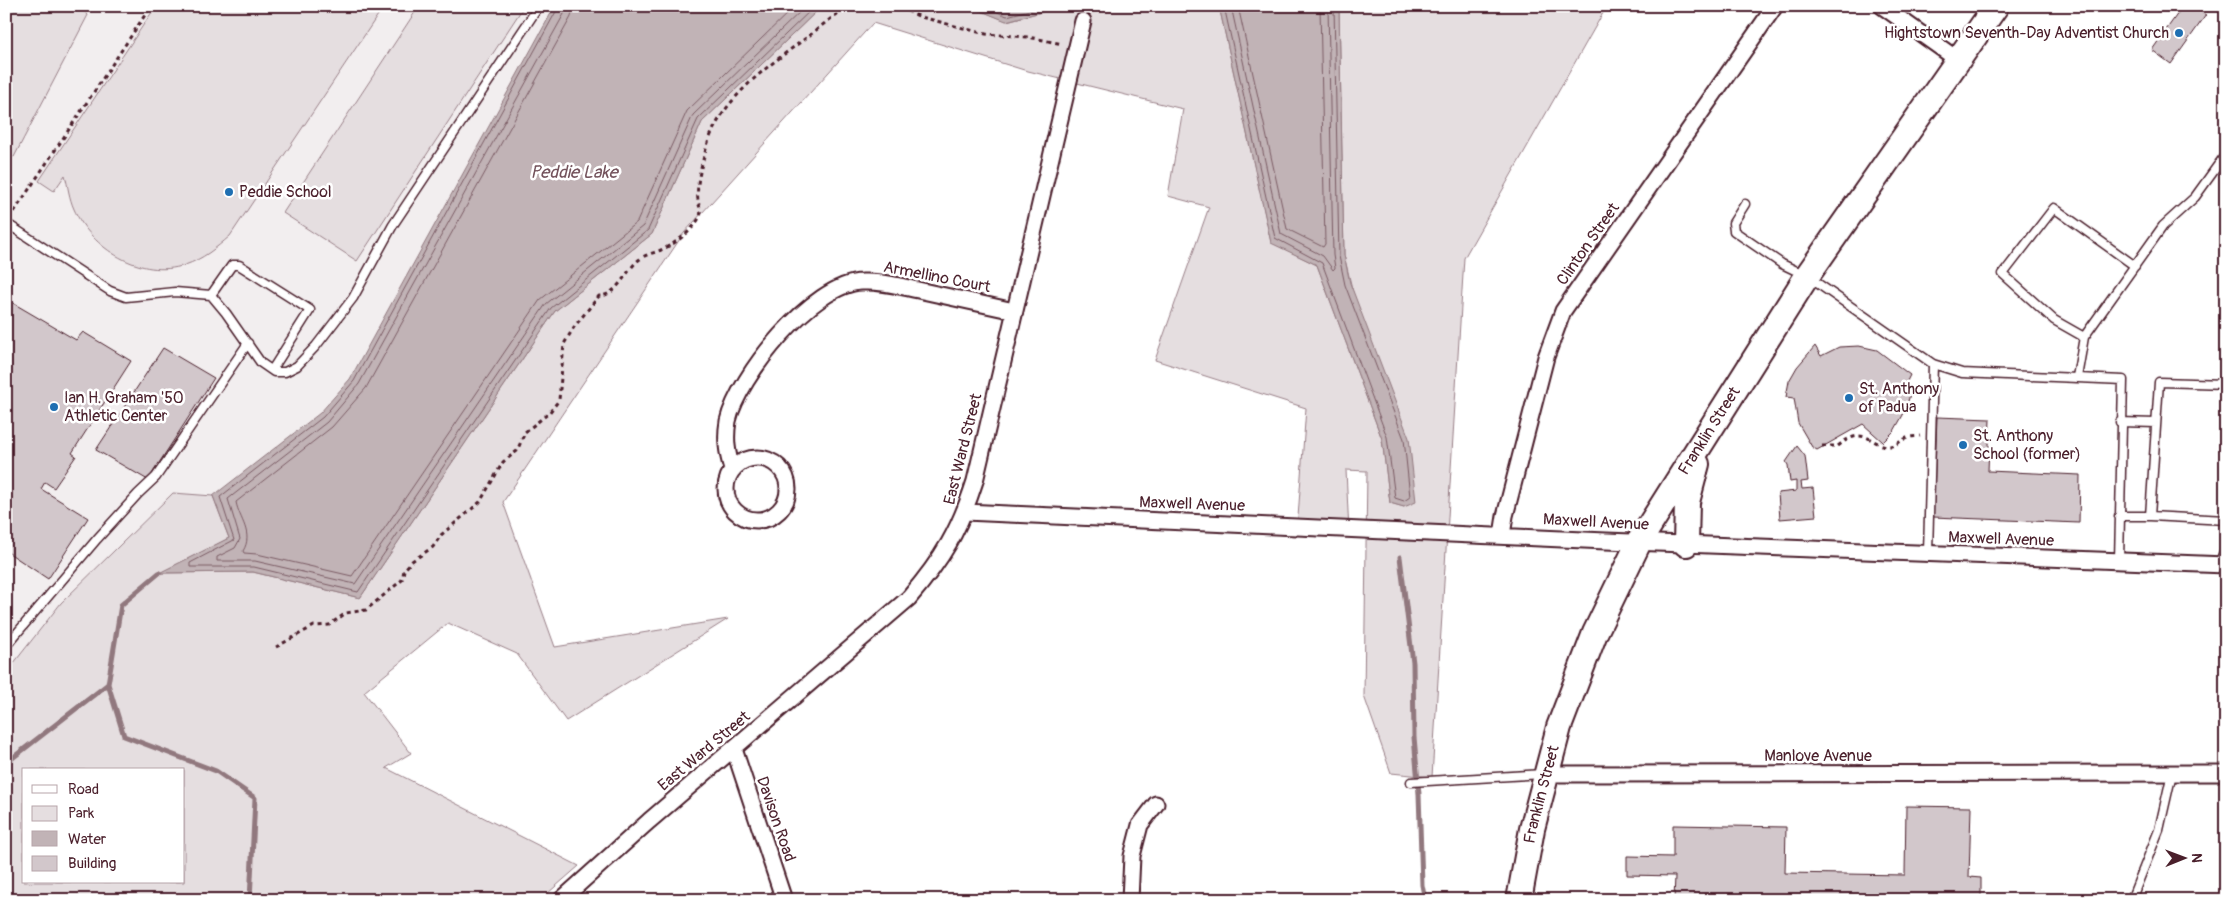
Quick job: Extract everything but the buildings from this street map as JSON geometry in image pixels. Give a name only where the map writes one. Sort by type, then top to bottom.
[{"type":"main road","name":"Franklin Street","points":[[1519,900],[1532,829],[1558,727],[1595,633],[1640,542],[1807,276],[1996,6]]},
{"type":"main road","points":[[1686,544],[1687,502],[1702,443]]},
{"type":"street","name":"Clinton Street","points":[[1502,535],[1505,516],[1546,357],[1563,311],[1775,6]]},
{"type":"street","points":[[1882,6],[1958,60]]},
{"type":"street","name":"East Ward Street","points":[[561,900],[649,820],[909,598],[935,567],[952,540],[965,512],[975,481],[1083,21]]},
{"type":"street","name":"Armellino Court","points":[[732,469],[748,460],[757,458],[775,464],[786,480],[786,499],[782,508],[766,519],[747,519],[731,507],[726,489],[727,478],[732,469],[726,445],[728,421],[746,379],[785,331],[816,300],[860,282],[883,283],[1014,311]]},
{"type":"street","name":"Maxwell Avenue","points":[[965,512],[1686,544],[2222,565]]},
{"type":"street","name":"Davison Road","points":[[734,749],[784,900]]},
{"type":"street","name":"Manlove Avenue","points":[[1545,774],[2226,773]]},
{"type":"street","points":[[1130,900],[1134,848],[1140,825],[1156,804]]},
{"type":"lane","points":[[6,224],[110,291],[126,297],[175,292],[211,295],[261,363],[272,370],[286,372],[297,366],[316,346],[353,298],[393,225],[539,6]]},
{"type":"lane","points":[[2077,377],[2084,337],[2163,226],[2195,197],[2226,154]]},
{"type":"lane","points":[[1745,204],[1733,223],[1734,230],[1782,264],[1807,276],[1933,364],[1962,374],[2122,380],[2119,561]]},
{"type":"lane","points":[[2084,337],[2054,320],[2003,274],[2054,208],[2135,266]]},
{"type":"lane","points":[[211,295],[232,265],[239,264],[310,310],[272,370]]},
{"type":"lane","points":[[6,646],[114,520],[156,478],[248,343]]},
{"type":"lane","points":[[1928,553],[1933,364]]},
{"type":"lane","points":[[2150,516],[2159,382],[2226,384]]},
{"type":"lane","points":[[2120,422],[2156,424]]},
{"type":"lane","points":[[2120,516],[2226,520]]},
{"type":"lane","points":[[2222,565],[2226,546]]},
{"type":"lane","points":[[2131,900],[2159,830],[2172,773]]},
{"type":"lane","name":"Manlove Avenue","points":[[1411,782],[1545,774]]},
{"type":"path","points":[[14,212],[151,6]]},
{"type":"path","points":[[276,647],[314,626],[329,625],[346,613],[366,610],[402,580],[404,570],[412,561],[433,547],[441,535],[480,502],[503,462],[517,451],[525,432],[549,413],[559,400],[564,344],[574,327],[599,296],[604,296],[612,291],[640,259],[663,249],[693,228],[702,214],[697,187],[698,175],[707,146],[716,126],[729,108],[756,75],[830,19],[853,6]]},
{"type":"path","points":[[884,6],[900,8],[921,17],[986,34],[1028,37],[1076,47]]},
{"type":"path","points":[[1822,446],[1838,446],[1844,441],[1860,435],[1883,445],[1895,445],[1906,438],[1924,436]]},
{"type":"shaded area","name":"Peddie School","points":[[6,6],[555,6],[350,379],[320,413],[213,496],[173,493],[61,603],[6,673]]},
{"type":"green space","points":[[6,6],[77,6],[88,15],[14,157],[6,154]]},
{"type":"green space","points":[[156,6],[384,6],[230,236],[198,260],[168,268],[151,268],[135,264],[105,248],[92,236],[74,209],[65,175],[54,191],[39,181]]},
{"type":"green space","points":[[419,6],[524,6],[357,261],[283,213]]},
{"type":"green space","points":[[822,6],[969,6],[1007,21],[1064,6],[1219,6],[1271,242],[1317,265],[1382,439],[1390,503],[1404,507],[1344,255],[1339,7],[1607,6],[1464,258],[1432,777],[1391,773],[1364,696],[1367,471],[1346,470],[1349,532],[1297,531],[1306,408],[1155,360],[1209,207],[1168,196],[1183,109],[1024,70],[873,23],[684,233],[503,502],[555,647],[728,619],[566,721],[517,654],[448,623],[364,692],[411,753],[386,768],[579,866],[540,900],[6,900],[6,673],[61,603],[173,493],[213,496],[229,538],[161,573],[253,572],[360,598],[555,311],[652,234],[702,122]]},
{"type":"water","name":"Peddie Lake","points":[[555,6],[822,6],[702,122],[652,234],[555,311],[360,598],[253,572],[159,573],[229,538],[213,496],[320,413],[350,379]]},
{"type":"water","points":[[969,6],[1064,6],[1006,21]]},
{"type":"water","points":[[1219,6],[1341,6],[1339,7],[1344,255],[1350,283],[1409,438],[1416,502],[1404,507],[1390,503],[1382,439],[1317,265],[1271,243]]},
{"type":"waterway","points":[[1400,557],[1413,663],[1414,737],[1419,794],[1422,885],[1425,900]]},
{"type":"waterway","points":[[159,573],[121,605],[108,684],[124,736],[216,771],[255,798],[250,900]]},
{"type":"waterway","points":[[6,763],[108,684]]},
{"type":"place","name":"Hightstown Seventh-Day Adventist Church","points":[[2179,33]]},
{"type":"place","name":"Peddie School","points":[[229,192]]},
{"type":"place","name":"St. Anthony of Padua","points":[[1849,398]]},
{"type":"place","name":"Ian H. Graham '50 Athletic Center","points":[[54,407]]},
{"type":"place","name":"St. Anthony School (former)","points":[[1963,445]]}]
